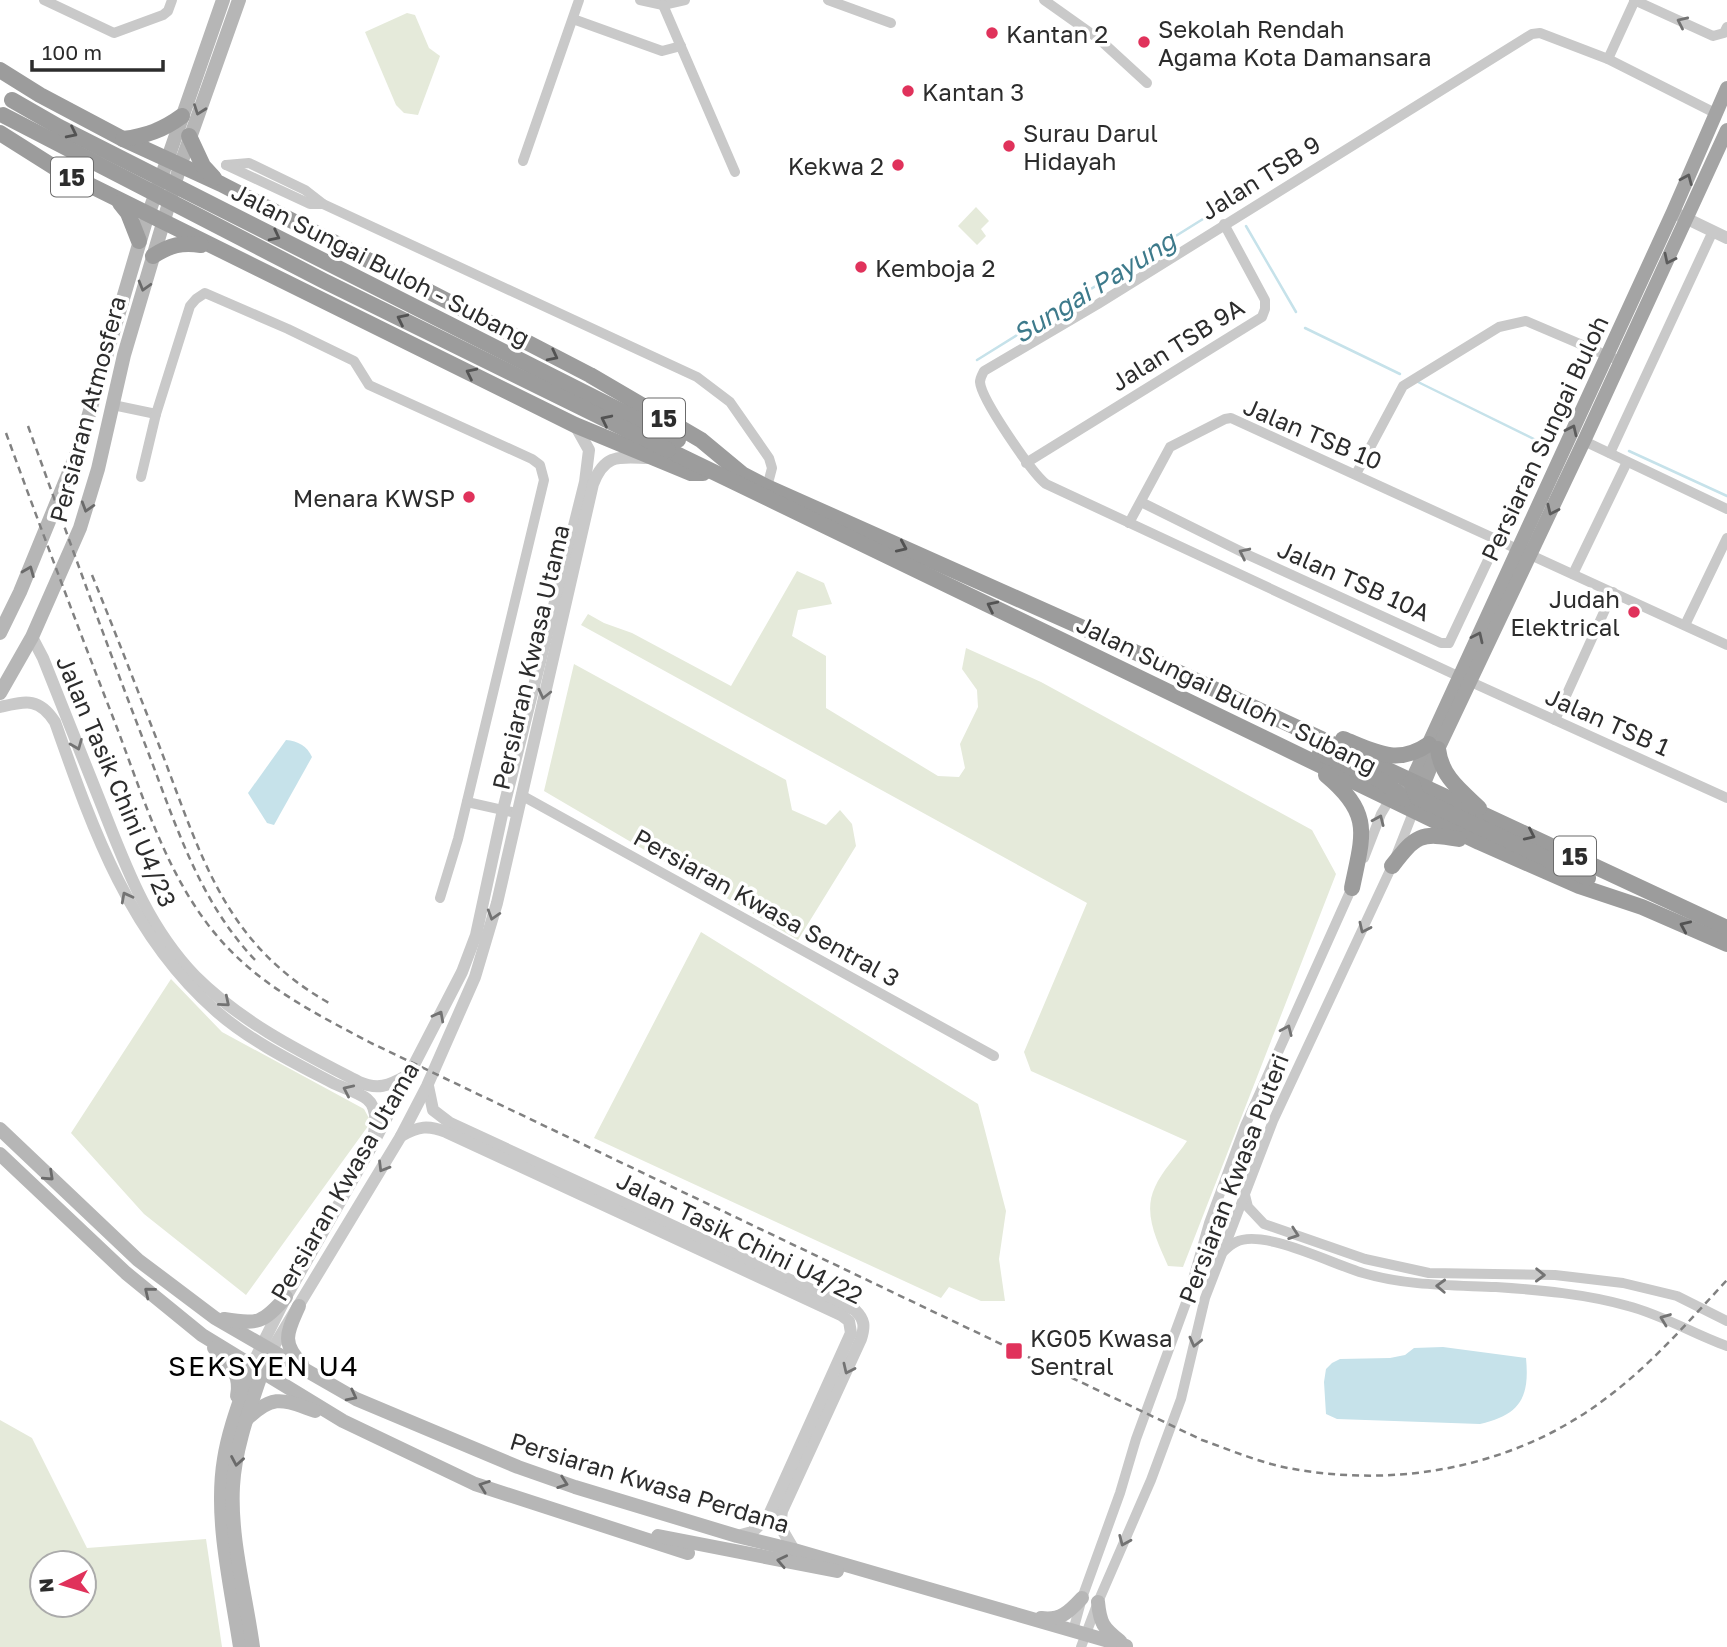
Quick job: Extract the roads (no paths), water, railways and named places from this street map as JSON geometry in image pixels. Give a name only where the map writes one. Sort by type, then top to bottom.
[{"type":"highway","name":"Jalan Sungai Buloh - Subang","points":[[0,70],[40,95],[123,139],[221,184],[590,375],[701,440],[742,474]]},
{"type":"highway","name":"Jalan Sungai Buloh - Subang","points":[[0,93],[59,127],[673,445],[713,472],[1304,757],[1394,796]]},
{"type":"highway","name":"Jalan Sungai Buloh - Subang","points":[[0,113],[324,281],[673,445],[742,474],[1239,702],[1416,794],[1479,842],[1579,886],[1642,907],[1727,944]]},
{"type":"highway","points":[[139,241],[128,213],[110,196],[124,185],[130,174],[131,157],[123,139],[149,135],[165,129],[182,116]]},
{"type":"highway","name":"Jalan Sungai Buloh - Subang","points":[[0,132],[57,169],[575,425],[691,473],[713,472]]},
{"type":"highway","name":"Jalan Sungai Buloh - Subang","points":[[189,136],[203,166],[221,184]]},
{"type":"highway","points":[[196,237],[194,210],[201,201],[209,196],[239,194]]},
{"type":"highway","points":[[153,256],[166,247],[180,243],[218,248]]},
{"type":"highway","points":[[1010,596],[1019,606],[1384,782],[1394,796],[1407,800],[1416,794],[1585,876],[1642,907]]},
{"type":"highway","points":[[1239,702],[1254,702],[1381,754],[1399,757],[1434,746],[1442,768],[1455,786],[1489,817]]},
{"type":"highway","points":[[1304,757],[1341,787],[1356,807],[1362,822],[1363,837],[1352,888]]},
{"type":"highway","name":"Jalan Sungai Buloh - Subang","points":[[1416,794],[1489,817],[1727,928]]},
{"type":"highway","points":[[1392,866],[1410,843],[1423,836],[1434,834],[1479,842]]},
{"type":"main road","points":[[174,163],[182,116],[223,0]]},
{"type":"main road","points":[[174,163],[189,136],[239,0]]},
{"type":"main road","name":"Persiaran Sungai Buloh","points":[[1394,796],[1416,794],[1434,746],[1613,358],[1727,88]]},
{"type":"main road","name":"Persiaran Sungai Buloh","points":[[1525,552],[1584,441],[1613,358],[1688,219],[1727,130]]},
{"type":"main road","name":"Persiaran Atmosfera","points":[[0,693],[32,637],[80,528],[98,469],[124,355],[153,256],[156,218],[174,163]]},
{"type":"main road","name":"Persiaran Atmosfera","points":[[0,633],[20,592],[79,448],[139,241],[156,218]]},
{"type":"main road","name":"Persiaran Kwasa Perdana","points":[[0,1129],[138,1260],[215,1318],[356,1399],[575,1488],[1016,1615],[1080,1637],[1126,1646]]},
{"type":"main road","points":[[0,1154],[126,1273],[202,1335],[234,1369],[239,1385],[227,1441]]},
{"type":"main road","points":[[215,1318],[239,1322],[263,1319],[286,1297]]},
{"type":"main road","points":[[299,1306],[287,1334],[288,1346],[291,1354],[314,1376]]},
{"type":"main road","points":[[202,1335],[343,1421],[475,1484],[688,1553]]},
{"type":"main road","name":"Persiaran Kwasa Utama","points":[[253,1647],[233,1518],[233,1485],[257,1368]]},
{"type":"main road","name":"Persiaran Kwasa Utama","points":[[240,1647],[221,1511],[222,1474],[227,1441],[257,1368]]},
{"type":"main road","points":[[247,1419],[274,1400],[285,1401],[343,1421]]},
{"type":"main road","points":[[619,1531],[655,1535],[785,1562],[897,1581]]},
{"type":"main road","points":[[1016,1615],[1051,1619],[1065,1615],[1082,1598]]},
{"type":"main road","points":[[1098,1602],[1100,1620],[1108,1632],[1126,1646]]},
{"type":"street","points":[[44,0],[114,33],[163,15],[168,11],[172,0]]},
{"type":"street","points":[[523,161],[579,0]]},
{"type":"street","points":[[640,0],[663,5],[685,0]]},
{"type":"street","points":[[828,0],[891,23]]},
{"type":"street","points":[[1044,0],[1099,39],[1147,83]]},
{"type":"street","points":[[1608,59],[1634,0],[1713,36],[1724,33],[1727,27]]},
{"type":"street","points":[[663,5],[735,172]]},
{"type":"street","points":[[573,19],[662,51],[681,46]]},
{"type":"street","name":"Jalan TSB 9","points":[[1465,679],[1046,484],[1026,463],[980,384],[984,371],[1098,304],[1532,34],[1540,33],[1608,59],[1715,113]]},
{"type":"street","points":[[323,204],[310,204],[226,165],[249,163],[305,190],[323,204],[697,377],[730,402],[769,458],[772,468],[767,487]]},
{"type":"street","points":[[1673,212],[1727,238]]},
{"type":"street","name":"Jalan TSB 9A","points":[[1026,463],[1262,317],[1265,300],[1224,224]]},
{"type":"street","points":[[1610,453],[1713,231]]},
{"type":"street","points":[[141,477],[156,414],[190,306],[205,293],[354,361],[369,385],[527,456],[540,466],[544,480],[467,802],[440,898]]},
{"type":"street","points":[[1356,474],[1403,386],[1499,327],[1526,321],[1613,358]]},
{"type":"street","points":[[113,404],[156,414]]},
{"type":"street","name":"Jalan TSB 10","points":[[1129,523],[1174,444],[1231,418],[1727,645]]},
{"type":"street","name":"Persiaran Kwasa Utama","points":[[257,1368],[286,1297],[373,1144],[462,972],[476,935],[510,812],[585,482],[589,450],[575,425]]},
{"type":"street","points":[[1584,441],[1727,509]]},
{"type":"street","name":"Persiaran Kwasa Utama","points":[[266,1348],[299,1306],[401,1136],[428,1086],[474,977],[497,903],[510,812],[520,795],[597,473],[603,465],[617,457],[652,458]]},
{"type":"street","points":[[1573,574],[1627,462]]},
{"type":"street","name":"Jalan TSB 10A","points":[[1141,502],[1441,643],[1449,643],[1497,541]]},
{"type":"street","points":[[1685,625],[1727,538]]},
{"type":"street","points":[[1555,720],[1613,592]]},
{"type":"street","name":"Jalan Tasik Chini U4/23","points":[[32,637],[43,658],[135,890],[162,936],[195,976],[230,1007],[270,1035],[359,1083],[383,1087],[406,1076]]},
{"type":"street","name":"Jalan TSB 1","points":[[1465,679],[1727,798]]},
{"type":"street","name":"Jalan Tasik Chini U4/23","points":[[0,707],[30,702],[40,705],[55,722],[124,896],[151,938],[187,982],[215,1010],[244,1033],[366,1099],[373,1106],[376,1120],[373,1144]]},
{"type":"street","name":"Persiaran Kwasa Puteri","points":[[1080,1637],[1151,1480],[1181,1399],[1205,1298],[1244,1195],[1278,1110],[1392,866],[1416,794]]},
{"type":"street","name":"Persiaran Kwasa Sentral 3","points":[[520,795],[995,1056]]},
{"type":"street","name":"Persiaran Kwasa Puteri","points":[[1080,1637],[1082,1598],[1187,1300],[1209,1223],[1245,1126],[1352,888],[1381,814],[1394,796]]},
{"type":"street","points":[[467,802],[510,812]]},
{"type":"street","name":"Jalan Tasik Chini U4/22","points":[[428,1086],[433,1110],[450,1123],[855,1310],[856,1319],[851,1333],[768,1517],[752,1532],[737,1536]]},
{"type":"street","name":"Jalan Tasik Chini U4/22","points":[[401,1136],[426,1126],[446,1132],[829,1310],[856,1319],[864,1327],[862,1339],[782,1511],[780,1526],[794,1550]]},
{"type":"street","points":[[1244,1195],[1248,1207],[1264,1224],[1365,1259],[1429,1273],[1555,1275],[1623,1283],[1677,1296],[1727,1321]]},
{"type":"street","points":[[1222,1252],[1237,1241],[1246,1239],[1273,1241],[1364,1274],[1427,1286],[1496,1287],[1577,1295],[1629,1306],[1727,1346]]},
{"type":"water","points":[[286,740],[302,745],[312,757],[274,825],[267,823],[248,793]]},
{"type":"water","points":[[1443,1347],[1526,1358],[1526,1384],[1519,1403],[1504,1416],[1480,1424],[1337,1419],[1326,1414],[1324,1382],[1326,1369],[1332,1363],[1340,1359],[1390,1358],[1405,1355],[1414,1348]]},
{"type":"waterway","name":"Sungai Payung","points":[[977,360],[1211,214]]},
{"type":"waterway","name":"Sungai Payung","points":[[1246,226],[1296,312]]},
{"type":"waterway","name":"Sungai Payung","points":[[1305,328],[1400,374]]},
{"type":"waterway","name":"Sungai Payung","points":[[1418,382],[1548,446]]},
{"type":"waterway","name":"Sungai Payung","points":[[1629,451],[1727,496]]},
{"type":"railway","points":[[28,426],[165,799],[189,857],[219,913],[258,963]]},
{"type":"railway","points":[[6,433],[147,809],[188,895],[226,946],[258,975],[294,1001],[371,1043],[1202,1440],[1288,1468],[1371,1476],[1413,1473],[1454,1467],[1533,1441],[1570,1422],[1622,1386],[1669,1343],[1727,1280]]},
{"type":"railway","points":[[92,575],[190,828],[222,895],[241,926],[265,954],[294,980],[329,1003]]},
{"type":"place","name":"Kantan 2","points":[[992,33]]},
{"type":"place","name":"Sekolah Rendah Agama Kota Damansara","points":[[1144,42]]},
{"type":"place","name":"Kantan 3","points":[[908,91]]},
{"type":"place","name":"Surau Darul Hidayah","points":[[1009,146]]},
{"type":"place","name":"Kekwa 2","points":[[898,165]]},
{"type":"place","name":"Kemboja 2","points":[[861,267]]},
{"type":"place","name":"Menara KWSP","points":[[469,497]]},
{"type":"place","name":"Judah Elektrical","points":[[1634,612]]},
{"type":"place","name":"KG05 Kwasa Sentral","points":[[1014,1351]]},
{"type":"district","name":"SEKSYEN U4","points":[[264,1365]]}]
